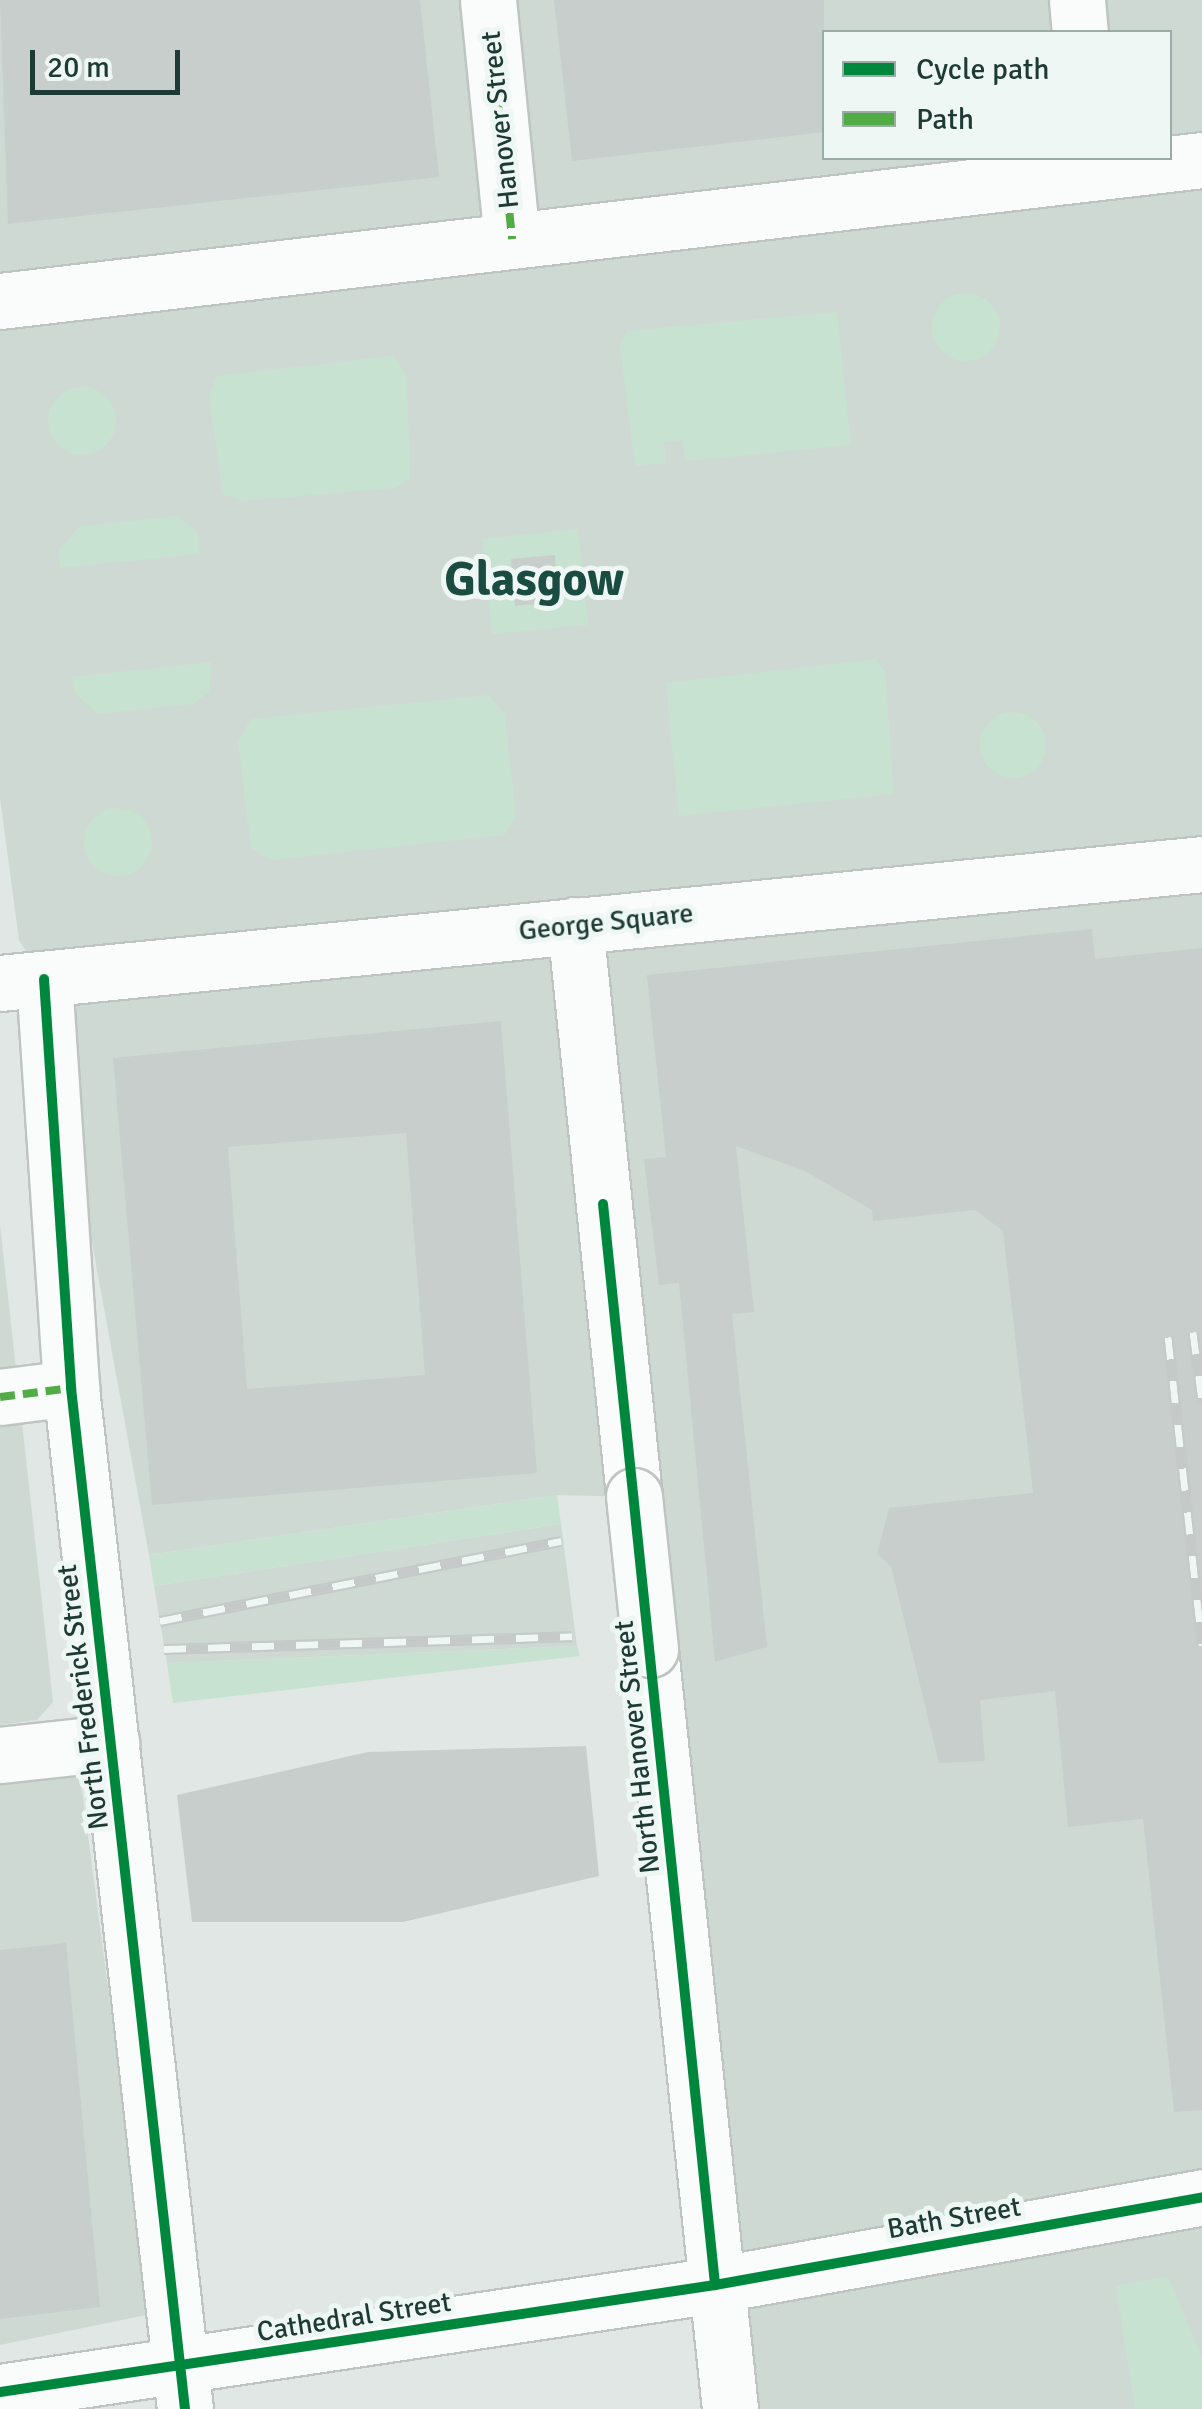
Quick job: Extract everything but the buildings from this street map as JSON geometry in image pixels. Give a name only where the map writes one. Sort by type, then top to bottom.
[{"type":"street","name":"Hanover Street","points":[[488,0],[512,239]]},
{"type":"street","points":[[1077,0],[1080,30]]},
{"type":"street","points":[[0,302],[1094,165],[1202,160]]},
{"type":"street","name":"George Square","points":[[22,981],[1185,866]]},
{"type":"street","name":"North Hanover Street","points":[[576,925],[730,2409]]},
{"type":"street","name":"North Frederick Street","points":[[22,981],[183,2388]]},
{"type":"street","points":[[0,1397],[71,1388]]},
{"type":"street","points":[[0,1755],[111,1743]]},
{"type":"street","name":"Bath Street","points":[[716,2285],[1202,2196]]},
{"type":"street","name":"Cathedral Street","points":[[0,2392],[183,2388],[716,2285]]},
{"type":"shaded area","points":[[0,0],[1202,0],[1202,2409],[728,2409],[634,1497],[557,1495],[149,1555],[44,979],[19,940],[0,798]]},
{"type":"shaded area","points":[[0,1225],[53,1702],[37,1720],[0,1725]]},
{"type":"shaded area","points":[[561,1524],[577,1646],[167,1663],[154,1586]]},
{"type":"shaded area","points":[[80,1775],[151,2314],[0,2345],[0,1785]]},
{"type":"green space","points":[[966,293],[990,303],[1000,327],[990,351],[966,361],[942,351],[932,327],[942,303]]},
{"type":"green space","points":[[837,312],[851,445],[668,463],[685,461],[683,440],[664,442],[666,463],[635,466],[620,344],[627,331]]},
{"type":"green space","points":[[393,356],[407,376],[410,479],[395,488],[242,501],[223,494],[209,397],[216,376]]},
{"type":"green space","points":[[82,387],[106,397],[116,421],[106,445],[82,455],[58,445],[48,421],[58,397]]},
{"type":"green space","points":[[178,516],[198,532],[200,554],[60,568],[59,550],[80,526]]},
{"type":"green space","points":[[578,529],[588,625],[492,634],[482,539]]},
{"type":"green space","points":[[876,659],[885,671],[894,794],[679,816],[666,683]]},
{"type":"green space","points":[[211,662],[209,692],[193,704],[98,714],[74,692],[72,677]]},
{"type":"green space","points":[[489,695],[505,715],[516,818],[504,835],[271,860],[251,848],[238,742],[251,719]]},
{"type":"green space","points":[[1013,712],[1037,721],[1046,745],[1037,769],[1013,778],[989,769],[980,745],[989,721]]},
{"type":"green space","points":[[118,808],[131,810],[142,818],[150,829],[150,855],[142,866],[131,874],[118,876],[105,874],[94,866],[86,855],[84,842],[86,829],[94,818],[105,810]]},
{"type":"green space","points":[[557,1495],[561,1524],[154,1586],[149,1555]]},
{"type":"green space","points":[[577,1646],[580,1656],[173,1703],[167,1663]]},
{"type":"green space","points":[[1168,2276],[1202,2357],[1202,2409],[1135,2409],[1116,2286]]},
{"type":"railway","points":[[1193,1332],[1202,1402]]},
{"type":"railway","points":[[1168,1337],[1202,1645]]},
{"type":"railway","points":[[160,1621],[561,1541]]},
{"type":"railway","points":[[164,1649],[572,1636]]},
{"type":"marked path","points":[[495,76],[512,239]]},
{"type":"marked path","points":[[0,1397],[71,1388]]},
{"type":"cycle path","points":[[44,979],[71,1388],[185,2409]]},
{"type":"cycle path","points":[[603,1204],[715,2285]]},
{"type":"cycle path","points":[[0,2392],[715,2285],[1202,2197]]},
{"type":"district","name":"Glasgow","points":[[534,580]]}]
